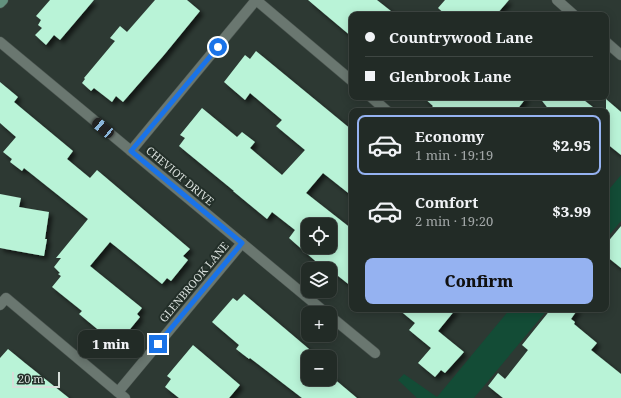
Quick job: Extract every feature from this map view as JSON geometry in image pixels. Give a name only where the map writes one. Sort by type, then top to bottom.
[{"type":"street","points":[[0,3],[3,0]]},
{"type":"street","points":[[131,151],[256,0],[349,78]]},
{"type":"street","points":[[557,0],[571,12]]},
{"type":"street","name":"CHEVIOT DRIVE","points":[[0,42],[318,306]]},
{"type":"street","points":[[609,45],[621,55]]},
{"type":"street","points":[[374,100],[384,108]]},
{"type":"street","name":"GLENBROOK LANE","points":[[122,395],[242,243]]},
{"type":"street","points":[[3,301],[122,395]]},
{"type":"street","points":[[337,322],[375,353]]},
{"type":"green space","points":[[621,175],[621,221],[609,235],[609,189]]},
{"type":"green space","points":[[508,312],[546,312],[474,398],[417,398],[398,380],[404,374],[437,397]]},
{"type":"building","points":[[50,0],[94,0],[60,40],[54,35],[46,45],[35,35],[42,28],[38,25],[41,20],[36,16]]},
{"type":"building","points":[[155,0],[187,0],[200,11],[123,102],[116,96],[112,102],[94,88],[91,91],[82,83],[85,79],[84,78],[115,41],[110,38],[120,26],[127,32]]},
{"type":"building","points":[[308,0],[377,0],[392,12],[349,12],[349,34]]},
{"type":"building","points":[[445,0],[509,0],[499,12],[443,12],[438,8]]},
{"type":"building","points":[[256,51],[349,128],[349,194],[323,173],[306,193],[349,227],[349,285],[337,275],[337,262],[316,262],[307,254],[337,254],[337,218],[301,218],[301,248],[289,238],[295,230],[272,212],[267,219],[179,146],[185,138],[180,135],[202,108],[237,137],[242,132],[255,142],[250,148],[282,175],[305,150],[276,126],[282,120],[250,93],[245,100],[224,82],[245,55],[250,59]]},
{"type":"building","points":[[0,82],[18,97],[14,102],[73,151],[67,159],[90,178],[97,170],[190,249],[183,256],[188,260],[171,281],[167,278],[162,284],[110,242],[90,266],[142,308],[137,314],[140,317],[122,339],[118,335],[113,342],[79,314],[82,311],[52,287],[61,276],[54,267],[61,258],[56,258],[88,219],[24,168],[22,171],[10,162],[12,159],[3,152],[16,137],[0,123]]},
{"type":"building","points":[[426,100],[525,100],[518,108],[431,108],[433,106]]},
{"type":"building","points":[[541,100],[584,100],[594,108],[548,108]]},
{"type":"building","points":[[607,100],[621,112],[621,155],[609,145],[609,108],[606,108]]},
{"type":"building","points":[[0,194],[21,198],[19,207],[49,212],[44,256],[0,248]]},
{"type":"building","points":[[621,226],[621,268],[609,258],[609,240]]},
{"type":"building","points":[[244,294],[310,350],[301,350],[301,386],[337,386],[337,381],[357,398],[302,398],[236,349],[239,345],[212,322],[233,298],[237,301]]},
{"type":"building","points":[[402,312],[454,312],[438,331],[464,352],[445,373],[441,370],[435,377],[418,363],[431,348],[409,330],[415,323]]},
{"type":"building","points":[[549,312],[576,312],[571,319],[575,322],[574,324],[597,343],[591,350],[621,374],[621,398],[503,398],[488,386],[498,373],[505,379],[528,350],[522,345]]},
{"type":"building","points":[[193,345],[240,385],[229,398],[179,398],[165,387],[171,379],[167,376]]},
{"type":"building","points":[[8,349],[69,398],[0,398],[0,358]]},
{"type":"route","points":[[158,344],[242,243],[131,151],[218,47]]}]
